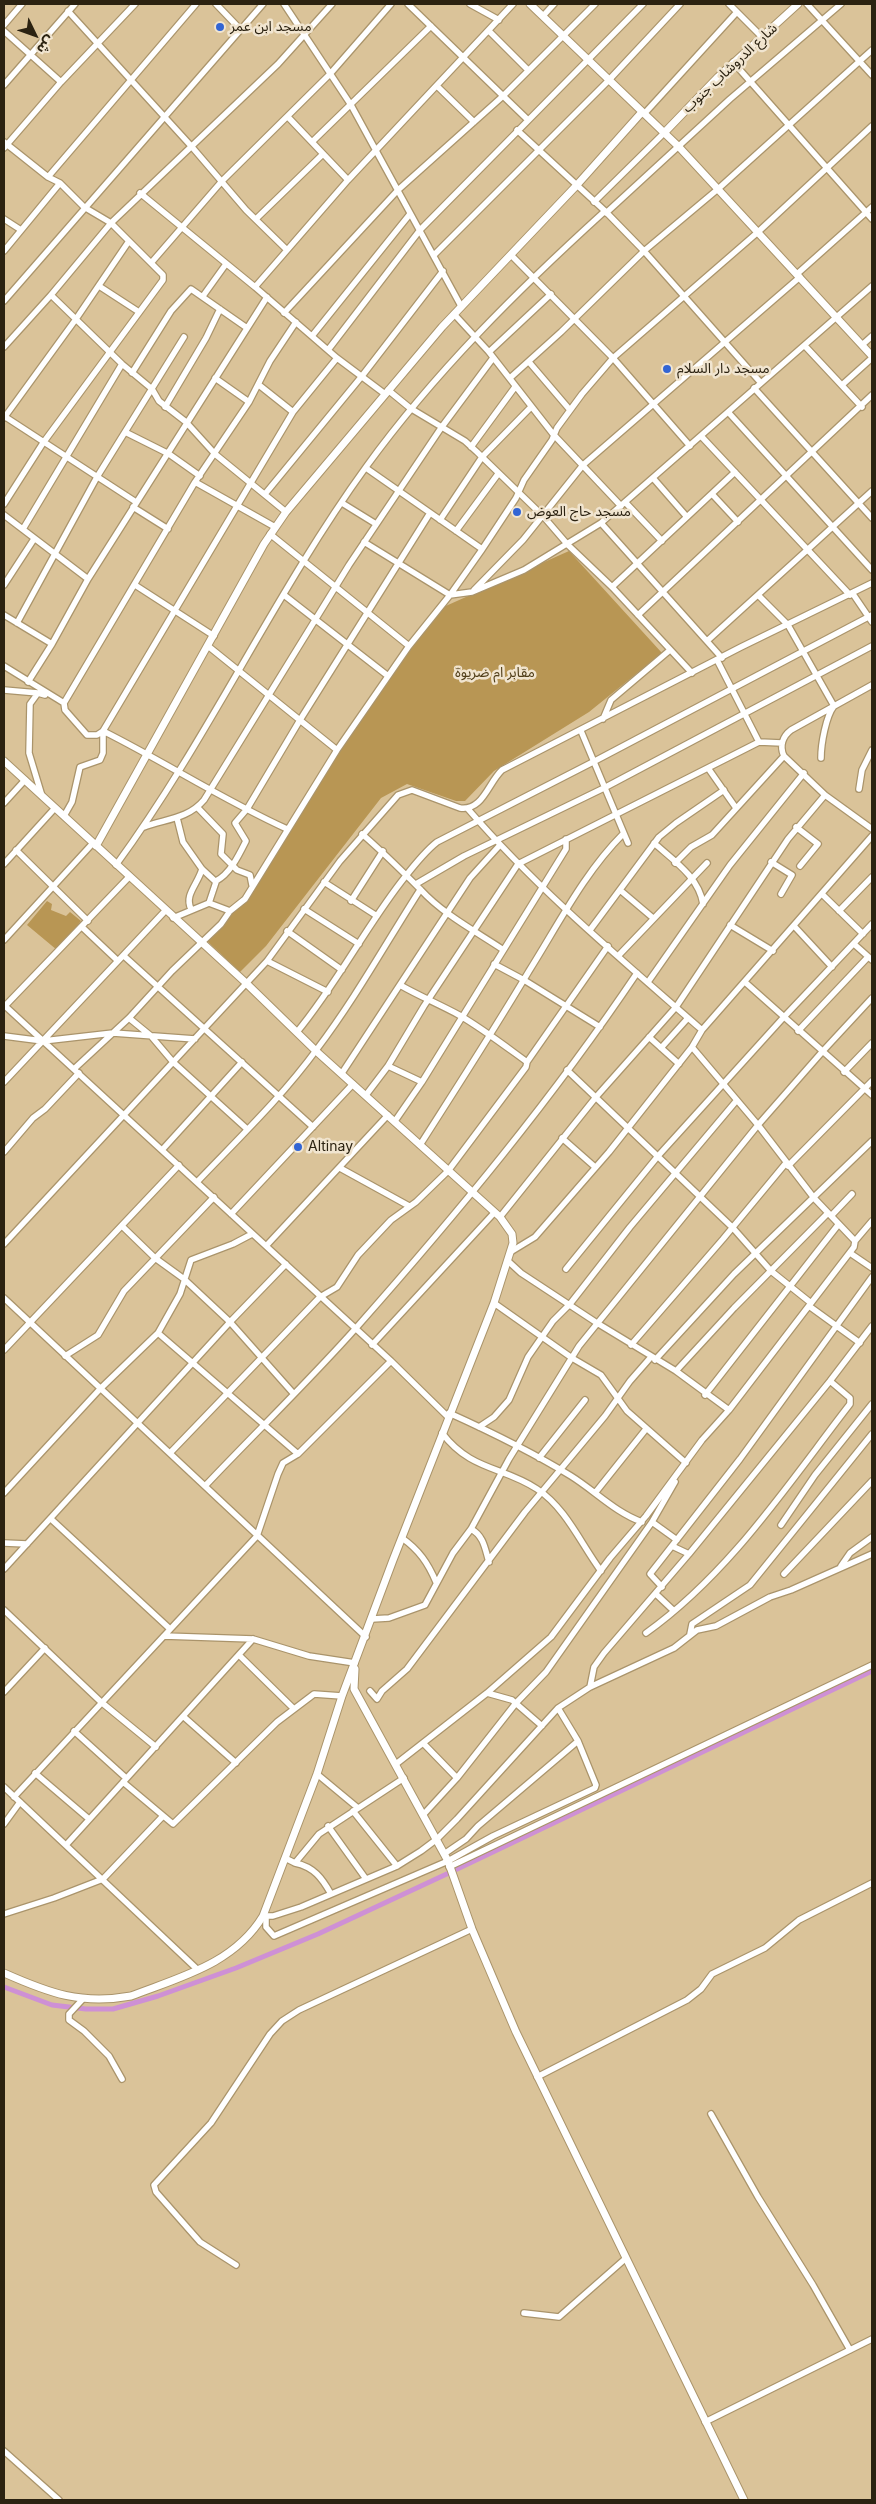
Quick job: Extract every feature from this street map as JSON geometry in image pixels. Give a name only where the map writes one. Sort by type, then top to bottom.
[{"type":"street","points":[[4,25],[22,4]]},
{"type":"street","points":[[4,85],[29,54],[75,4]]},
{"type":"street","points":[[4,504],[43,442],[163,280],[163,275],[111,223],[84,207],[60,183],[48,177],[5,145],[61,82],[135,4]]},
{"type":"street","points":[[48,177],[196,4]]},
{"type":"street","points":[[216,4],[240,29]]},
{"type":"street","points":[[4,301],[164,115],[263,4]]},
{"type":"street","points":[[284,4],[351,105],[461,306]]},
{"type":"street","points":[[4,347],[51,295],[111,223],[140,193],[192,147],[306,35],[332,4]]},
{"type":"street","points":[[151,263],[222,181],[330,74],[391,4]]},
{"type":"street","points":[[408,4],[528,120]]},
{"type":"street","points":[[470,4],[499,20]]},
{"type":"street","points":[[255,287],[348,180],[513,4]]},
{"type":"street","points":[[530,4],[608,81],[680,147],[872,357],[842,385]]},
{"type":"street","points":[[543,16],[554,4]]},
{"type":"street","points":[[284,313],[398,190],[503,96],[595,4]]},
{"type":"street","points":[[328,350],[420,230],[643,4]]},
{"type":"street","points":[[434,255],[608,81],[680,4]]},
{"type":"street","name":"شارع الدروشاب جنوب","points":[[664,133],[734,62],[798,4]]},
{"type":"street","points":[[807,4],[872,75]]},
{"type":"street","points":[[116,865],[179,772],[304,562],[366,468],[410,408],[473,337],[534,276],[841,4]]},
{"type":"street","points":[[4,940],[53,886],[95,844],[149,754],[270,534],[286,512],[461,306],[644,113],[734,7],[762,38]]},
{"type":"street","points":[[68,11],[164,115],[246,210],[257,218],[287,250]]},
{"type":"street","points":[[312,142],[431,26]]},
{"type":"street","points":[[4,31],[61,82]]},
{"type":"street","points":[[489,31],[528,70]]},
{"type":"street","points":[[510,378],[566,328],[644,251],[718,189],[872,50]]},
{"type":"street","points":[[734,62],[872,219]]},
{"type":"street","points":[[437,86],[474,122]]},
{"type":"street","points":[[288,117],[348,180]]},
{"type":"street","points":[[4,1152],[33,1118],[45,1110],[112,1033],[221,924],[230,911],[243,902],[337,750],[409,646],[450,595],[482,549],[552,440],[553,434],[570,410],[613,358],[758,232],[872,126]]},
{"type":"street","points":[[517,130],[538,152],[606,212],[644,251],[760,383]]},
{"type":"street","points":[[594,202],[664,133]]},
{"type":"street","points":[[257,218],[323,154]]},
{"type":"street","points":[[4,251],[60,183]]},
{"type":"street","points":[[140,193],[267,297],[337,358],[470,446],[612,587],[692,674]]},
{"type":"street","points":[[472,592],[519,544],[583,465],[798,276],[872,207]]},
{"type":"street","points":[[312,336],[410,214]]},
{"type":"street","points":[[4,219],[21,230]]},
{"type":"street","points":[[129,241],[76,319],[4,417],[97,477],[168,529]]},
{"type":"street","points":[[511,254],[613,358],[651,404],[690,446]]},
{"type":"street","points":[[203,296],[226,264]]},
{"type":"street","points":[[265,494],[362,376],[443,271]]},
{"type":"street","points":[[99,286],[139,312]]},
{"type":"street","points":[[364,542],[450,595],[472,592],[524,570],[568,545],[601,523],[754,388],[838,318],[872,286]]},
{"type":"street","points":[[132,373],[171,311],[188,291],[194,290],[247,328]]},
{"type":"street","points":[[489,352],[551,294]]},
{"type":"street","points":[[51,295],[122,364],[152,389],[165,406],[186,422],[215,454],[286,512]]},
{"type":"street","points":[[28,682],[52,644],[88,579],[267,297]]},
{"type":"street","points":[[165,406],[206,338],[220,309]]},
{"type":"street","points":[[454,314],[473,337],[489,352],[553,434],[662,541]]},
{"type":"street","points":[[296,322],[270,361],[249,402],[195,482],[64,703],[66,710],[87,735],[97,736],[103,730],[176,612],[293,412],[337,358]]},
{"type":"street","points":[[862,345],[872,336]]},
{"type":"street","points":[[17,623],[97,477],[184,338]]},
{"type":"street","points":[[805,346],[862,407]]},
{"type":"street","points":[[143,827],[177,818],[197,807],[210,790],[335,586],[441,428],[493,358]]},
{"type":"street","points":[[529,362],[570,410]]},
{"type":"street","points":[[23,529],[122,364]]},
{"type":"street","points":[[215,378],[249,402]]},
{"type":"street","points":[[259,385],[293,412]]},
{"type":"street","points":[[470,446],[515,387]]},
{"type":"street","points":[[754,388],[872,518]]},
{"type":"street","points":[[638,615],[862,407],[872,395]]},
{"type":"street","points":[[440,520],[482,457],[531,407]]},
{"type":"street","points":[[728,412],[872,570]]},
{"type":"street","points":[[126,432],[169,454],[200,476]]},
{"type":"street","points":[[297,1032],[328,992],[377,916],[407,875],[431,847],[478,820],[593,762],[802,650],[871,618],[701,436]]},
{"type":"street","points":[[366,468],[482,549]]},
{"type":"street","points":[[612,587],[735,472]]},
{"type":"street","points":[[456,531],[498,474]]},
{"type":"street","points":[[653,478],[687,517]]},
{"type":"street","points":[[195,482],[275,527]]},
{"type":"street","points":[[707,640],[872,491]]},
{"type":"street","points":[[712,494],[738,522]]},
{"type":"street","points":[[342,503],[376,524]]},
{"type":"street","points":[[209,903],[216,881],[224,877],[233,865],[246,841],[235,823],[247,809],[300,720],[430,512]]},
{"type":"street","points":[[4,515],[88,579]]},
{"type":"street","points":[[601,523],[707,640],[720,659],[731,688],[759,742]]},
{"type":"street","points":[[270,534],[409,646]]},
{"type":"street","points":[[4,585],[34,539]]},
{"type":"street","points":[[468,809],[481,800],[502,770],[872,583]]},
{"type":"street","points":[[134,585],[214,636]]},
{"type":"street","points":[[284,595],[388,676]]},
{"type":"street","points":[[758,595],[788,625],[834,706]]},
{"type":"street","points":[[4,615],[52,644]]},
{"type":"street","points":[[208,646],[337,750]]},
{"type":"street","points":[[197,1182],[278,1096],[316,1050],[345,1010],[418,887],[454,862],[498,843],[872,646]]},
{"type":"street","points":[[603,720],[611,700],[670,650]]},
{"type":"street","points":[[4,666],[64,703]]},
{"type":"street","points":[[872,685],[791,730],[782,743],[784,756],[825,795],[872,829]]},
{"type":"street","points":[[4,690],[8,688],[50,696]]},
{"type":"street","points":[[38,693],[30,704],[29,753],[42,796]]},
{"type":"street","points":[[821,758],[822,741],[828,723],[828,714],[834,706]]},
{"type":"street","points":[[103,730],[149,754],[210,790],[287,829]]},
{"type":"street","points":[[64,816],[72,802],[76,776],[80,767],[100,760],[103,753],[103,730]]},
{"type":"street","points":[[581,731],[614,814],[628,843]]},
{"type":"street","points":[[366,1095],[388,1066],[518,864],[759,742],[782,743]]},
{"type":"street","points":[[860,789],[862,770],[872,750]]},
{"type":"street","points":[[675,863],[691,846],[712,835],[784,756]]},
{"type":"street","points":[[4,761],[497,1215],[512,1234],[512,1251],[494,1303],[442,1433],[366,1638],[342,1696],[317,1774],[264,1916],[243,1943],[216,1961],[131,1996],[105,2000],[82,2000],[39,1989],[4,1973]]},
{"type":"street","points":[[708,768],[736,808]]},
{"type":"street","points":[[648,982],[730,865],[804,773]]},
{"type":"street","points":[[4,803],[25,780]]},
{"type":"street","points":[[4,1244],[195,1039],[245,982],[267,961],[287,931],[362,834],[395,797],[409,790],[460,808],[468,809],[518,864],[566,910],[702,1030]]},
{"type":"street","points":[[590,930],[654,843],[676,822],[724,790]]},
{"type":"street","points":[[372,1345],[497,1215],[596,1097],[676,1008],[771,862],[796,827],[825,795]]},
{"type":"street","points":[[197,807],[223,834],[221,854],[237,870],[250,875],[253,881],[251,890]]},
{"type":"street","points":[[4,864],[56,808]]},
{"type":"street","points":[[177,818],[181,838],[202,869],[216,881]]},
{"type":"street","points":[[796,827],[818,844],[800,866]]},
{"type":"street","points":[[362,834],[383,851],[418,887],[448,913],[502,949]]},
{"type":"street","points":[[420,1144],[490,1036],[566,910],[604,855],[624,834]]},
{"type":"street","points":[[512,1251],[535,1237],[692,1048],[702,1030],[795,927],[872,836]]},
{"type":"street","points":[[395,1121],[422,1082],[502,949],[566,849],[566,839]]},
{"type":"street","points":[[342,1074],[471,876],[498,843]]},
{"type":"street","points":[[654,843],[691,878],[702,896],[703,904]]},
{"type":"street","points":[[16,850],[88,921]]},
{"type":"street","points":[[351,900],[383,851]]},
{"type":"street","points":[[771,862],[792,875],[781,894]]},
{"type":"street","points":[[619,955],[707,863]]},
{"type":"street","points":[[191,909],[187,902],[188,897],[202,869]]},
{"type":"street","points":[[129,877],[4,1006],[44,1041],[56,1055],[77,1071],[124,1114],[449,1415],[518,1444],[560,1469],[626,1516],[642,1522]]},
{"type":"street","points":[[839,911],[872,877]]},
{"type":"street","points":[[324,882],[377,916]]},
{"type":"street","points":[[620,890],[653,918]]},
{"type":"street","points":[[823,895],[863,934]]},
{"type":"street","points":[[173,918],[209,903],[230,911]]},
{"type":"street","points":[[304,909],[359,944]]},
{"type":"street","points":[[4,1082],[165,911]]},
{"type":"street","points":[[566,1269],[658,1156],[783,1018],[872,924]]},
{"type":"street","points":[[730,925],[773,951]]},
{"type":"street","points":[[82,927],[118,961]]},
{"type":"street","points":[[795,927],[832,967]]},
{"type":"street","points":[[287,931],[342,970]]},
{"type":"street","points":[[798,1032],[870,958],[854,944]]},
{"type":"street","points":[[170,1453],[320,1297],[334,1290],[358,1255],[390,1220],[409,1206],[448,1170],[526,1067],[527,1062],[565,1005],[608,946]]},
{"type":"street","points":[[124,956],[313,1127]]},
{"type":"street","points":[[267,961],[328,992]]},
{"type":"street","points":[[494,964],[524,980],[600,1027]]},
{"type":"street","points":[[205,1486],[355,1329],[472,1194],[600,1027],[637,973]]},
{"type":"street","points":[[746,982],[798,1032],[872,1096]]},
{"type":"street","points":[[400,984],[420,997],[430,999],[462,1017],[527,1062]]},
{"type":"street","points":[[372,1618],[389,1618],[420,1607],[430,1596],[436,1582],[471,1529],[518,1444],[572,1358],[597,1323],[758,1126],[872,998]]},
{"type":"street","points":[[129,1018],[151,1036],[173,1062],[247,1129]]},
{"type":"street","points":[[661,1048],[688,1018]]},
{"type":"street","points":[[4,1036],[44,1041],[112,1033],[195,1039]]},
{"type":"street","points":[[649,1037],[678,1064]]},
{"type":"street","points":[[844,1072],[872,1042]]},
{"type":"street","points":[[692,1048],[737,1100],[814,1198],[855,1241]]},
{"type":"street","points":[[162,1150],[242,1062]]},
{"type":"street","points":[[388,1066],[422,1082]]},
{"type":"street","points":[[567,1070],[733,1228],[770,1271],[836,1327],[860,1343]]},
{"type":"street","points":[[631,1345],[787,1164],[872,1081]]},
{"type":"street","points":[[231,1214],[353,1084]]},
{"type":"street","points":[[479,1427],[494,1417],[509,1400],[528,1357],[542,1337],[737,1100]]},
{"type":"street","points":[[266,1246],[388,1115]]},
{"type":"street","points":[[562,1138],[595,1167]]},
{"type":"street","points":[[370,1691],[377,1699],[382,1691],[407,1670],[541,1492],[630,1381],[754,1254],[872,1140]]},
{"type":"street","points":[[4,1350],[179,1165]]},
{"type":"street","points":[[340,1168],[409,1206]]},
{"type":"street","points":[[676,1371],[770,1271],[852,1194]]},
{"type":"street","points":[[65,1356],[98,1335],[124,1291],[214,1197]]},
{"type":"street","points":[[396,1764],[487,1693],[551,1637],[601,1571],[642,1522],[702,1440],[729,1410],[850,1254],[855,1241],[872,1222]]},
{"type":"street","points":[[705,1395],[788,1286],[838,1225]]},
{"type":"street","points":[[122,1226],[155,1258],[184,1279],[230,1322],[293,1393]]},
{"type":"street","points":[[4,1493],[100,1389],[158,1333],[171,1311],[191,1260],[233,1244],[252,1234]]},
{"type":"street","points":[[850,1254],[872,1268]]},
{"type":"street","points":[[508,1261],[521,1273],[597,1323],[676,1371],[705,1395],[729,1410]]},
{"type":"street","points":[[4,1569],[193,1365],[230,1322],[286,1264]]},
{"type":"street","points":[[662,1587],[650,1574],[740,1459],[872,1277]]},
{"type":"street","points":[[4,1298],[366,1638]]},
{"type":"street","points":[[494,1303],[572,1358],[601,1375],[618,1398],[646,1429],[686,1463]]},
{"type":"street","points":[[590,1687],[594,1667],[600,1658],[662,1587],[870,1333],[872,1326]]},
{"type":"street","points":[[158,1333],[262,1426],[298,1454]]},
{"type":"street","points":[[14,1797],[257,1536],[283,1464],[298,1454],[391,1361]]},
{"type":"street","points":[[646,1633],[674,1611],[723,1563],[770,1510],[850,1404],[850,1398],[830,1381]]},
{"type":"street","points":[[539,1458],[585,1400]]},
{"type":"street","points":[[780,1525],[815,1475],[872,1404]]},
{"type":"street","points":[[596,1493],[646,1429]]},
{"type":"street","points":[[442,1433],[452,1446],[480,1465],[541,1492],[581,1538],[601,1571]]},
{"type":"street","points":[[690,1634],[692,1624],[750,1585],[872,1434]]},
{"type":"street","points":[[423,1814],[457,1778],[516,1703],[546,1672],[652,1522],[679,1473]]},
{"type":"street","points":[[784,1574],[872,1481]]},
{"type":"street","points":[[51,1519],[170,1629]]},
{"type":"street","points":[[652,1522],[676,1540]]},
{"type":"street","points":[[471,1529],[477,1532],[483,1540],[489,1562]]},
{"type":"street","points":[[841,1566],[850,1553],[872,1537]]},
{"type":"street","points":[[402,1538],[415,1547],[424,1557],[436,1582]]},
{"type":"street","points":[[4,1544],[28,1544]]},
{"type":"street","points":[[672,1546],[689,1554]]},
{"type":"street","points":[[264,1916],[300,1908],[398,1866],[437,1839],[558,1708],[590,1687],[674,1648],[690,1634],[716,1626],[770,1597],[799,1587],[841,1566],[872,1554]]},
{"type":"street","points":[[656,1594],[674,1611]]},
{"type":"street","points":[[4,1610],[101,1702],[156,1747]]},
{"type":"street","points":[[164,1636],[254,1639],[309,1656],[355,1663]]},
{"type":"street","points":[[66,1845],[254,1639]]},
{"type":"street","points":[[4,1692],[45,1648]]},
{"type":"street","points":[[239,1655],[294,1708]]},
{"type":"street","points":[[355,1663],[354,1689],[437,1839],[447,1860],[495,1985],[625,2259],[744,2500]]},
{"type":"street","points":[[264,1916],[266,1927],[274,1936],[447,1860],[872,1665]]},
{"type":"street","points":[[487,1693],[507,1697],[542,1726]]},
{"type":"street","points":[[74,1731],[173,1824],[294,1708],[314,1694],[342,1696]]},
{"type":"street","points":[[447,1860],[595,1788],[596,1785],[578,1741],[558,1708]]},
{"type":"street","points":[[184,1717],[236,1762]]},
{"type":"street","points":[[447,1860],[478,1826],[578,1741]]},
{"type":"street","points":[[423,1743],[457,1778]]},
{"type":"street","points":[[36,1773],[89,1819]]},
{"type":"street","points":[[317,1774],[355,1810],[398,1866]]},
{"type":"street","points":[[295,1863],[312,1841],[328,1826],[404,1778]]},
{"type":"street","points":[[4,1788],[198,1970]]},
{"type":"street","points":[[4,1824],[20,1802]]},
{"type":"street","points":[[4,1914],[54,1898],[103,1879],[163,1816]]},
{"type":"street","points":[[328,1826],[366,1880]]},
{"type":"street","points":[[285,1858],[305,1865],[317,1874],[331,1894]]},
{"type":"street","points":[[538,2076],[687,2000],[701,1989],[712,1974],[765,1948],[799,1920],[872,1883]]},
{"type":"street","points":[[236,2265],[200,2242],[156,2192],[154,2185],[211,2123],[270,2034],[282,2021],[299,2010],[472,1929]]},
{"type":"street","points":[[82,2000],[69,2014],[69,2020],[84,2031],[109,2056],[122,2079]]},
{"type":"street","points":[[711,2114],[758,2197],[813,2285],[850,2350]]},
{"type":"street","points":[[524,2314],[559,2317],[625,2259]]},
{"type":"street","points":[[705,2422],[872,2339]]},
{"type":"street","points":[[4,2451],[59,2500]]},
{"type":"green space","name":"مقابر ام ضريوة","points":[[569,551],[662,653],[589,712],[494,771],[465,801],[456,801],[407,784],[381,798],[266,946],[240,972],[205,939],[249,896],[328,767],[439,609]]},
{"type":"green space","points":[[47,901],[52,904],[51,910],[66,916],[70,912],[81,921],[57,950],[27,925]]},
{"type":"waterway","points":[[4,1987],[52,2005],[86,2009],[113,2009],[158,1996],[236,1968],[318,1934],[451,1872],[872,1671]]},
{"type":"place","name":"مسجد ابن عمر","points":[[220,27]]},
{"type":"place","name":"مسجد دار السلام","points":[[667,369]]},
{"type":"place","name":"مسجد حاج العوض","points":[[517,512]]},
{"type":"place","name":"Altinay","points":[[298,1147]]}]
